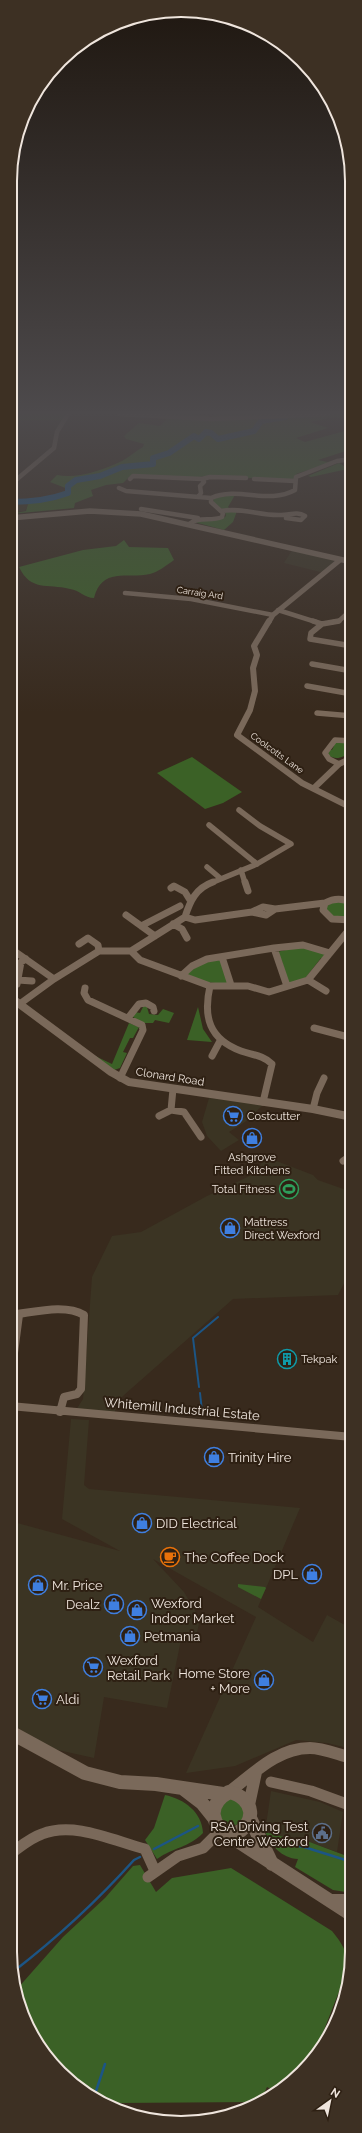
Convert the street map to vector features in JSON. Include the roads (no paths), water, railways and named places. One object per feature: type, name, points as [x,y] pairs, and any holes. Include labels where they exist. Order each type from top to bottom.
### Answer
[{"type":"main road","points":[[17,517],[53,514]]},
{"type":"main road","points":[[135,514],[189,524],[345,561]]},
{"type":"main road","points":[[17,1736],[51,1756],[85,1773],[120,1782],[241,1795],[250,1812],[272,1864]]},
{"type":"main road","points":[[182,1788],[202,1803],[224,1832],[345,1911]]},
{"type":"main road","points":[[214,1818],[215,1804],[226,1793]]},
{"type":"main road","points":[[224,1832],[239,1833],[244,1830],[250,1812]]},
{"type":"main road","points":[[330,1901],[345,1901]]},
{"type":"street","points":[[173,514],[198,518],[218,519],[223,516],[222,514]]},
{"type":"street","points":[[262,514],[281,516],[287,514]]},
{"type":"street","points":[[286,518],[292,517],[303,520],[305,516],[296,514]]},
{"type":"street","points":[[189,524],[198,518]]},
{"type":"street","name":"Coolcotts Lane","points":[[340,560],[328,572],[278,610],[273,615],[254,646],[257,655],[253,668],[255,691],[250,710],[237,735],[302,783],[345,804]]},
{"type":"street","name":"Carraig Ard","points":[[125,593],[191,599],[273,615]]},
{"type":"street","points":[[278,610],[322,624],[339,621],[345,615]]},
{"type":"street","points":[[322,624],[311,633],[310,639],[345,644]]},
{"type":"street","points":[[312,664],[345,670]]},
{"type":"street","points":[[307,686],[345,693]]},
{"type":"street","points":[[317,713],[345,715]]},
{"type":"street","points":[[339,764],[326,756],[325,753],[331,741],[335,739],[345,740]]},
{"type":"street","points":[[314,788],[339,764],[345,761]]},
{"type":"street","points":[[21,1003],[54,979],[99,951],[131,951],[185,917],[190,900],[207,884],[257,864],[291,844],[260,826],[239,810]]},
{"type":"street","points":[[209,825],[257,864]]},
{"type":"street","points":[[207,867],[220,878]]},
{"type":"street","points":[[241,870],[248,891]]},
{"type":"street","points":[[171,888],[174,886],[185,892],[190,900]]},
{"type":"street","points":[[185,917],[195,920],[252,912],[266,914],[275,909],[326,903],[339,898],[345,900]]},
{"type":"street","points":[[326,903],[323,910],[327,916],[337,920],[345,920]]},
{"type":"street","points":[[141,926],[180,906]]},
{"type":"street","points":[[126,915],[155,936]]},
{"type":"street","points":[[173,924],[182,929],[187,938]]},
{"type":"street","points":[[131,951],[140,960],[210,986],[248,986],[269,992],[308,980],[345,935]]},
{"type":"street","points":[[79,944],[88,938],[98,946],[99,951]]},
{"type":"street","points":[[181,976],[202,960],[274,948],[303,945],[330,953]]},
{"type":"street","points":[[274,948],[287,986]]},
{"type":"street","points":[[17,953],[54,979]]},
{"type":"street","points":[[222,957],[231,985]]},
{"type":"street","points":[[26,959],[21,962],[18,982],[32,981]]},
{"type":"street","points":[[308,980],[326,991]]},
{"type":"street","points":[[210,986],[206,999],[207,1013],[211,1026],[220,1041],[241,1051],[267,1058],[272,1064],[263,1102]]},
{"type":"street","points":[[85,988],[84,993],[88,1000],[142,1025],[143,1030],[120,1078]]},
{"type":"street","name":"Clonard Road","points":[[17,1001],[120,1078],[129,1082],[313,1109],[345,1116]]},
{"type":"street","points":[[128,1018],[139,1004],[146,1003],[153,1007],[154,1011]]},
{"type":"street","points":[[314,1028],[345,1036]]},
{"type":"street","points":[[212,1056],[220,1041]]},
{"type":"street","points":[[313,1109],[317,1093],[324,1078]]},
{"type":"street","points":[[171,1110],[173,1089]]},
{"type":"street","points":[[159,1116],[171,1110],[185,1111],[201,1137]]},
{"type":"street","points":[[17,1315],[34,1311],[76,1311],[84,1315],[81,1388],[77,1394],[64,1397],[60,1412]]},
{"type":"street","name":"Whitemill Industrial Estate","points":[[17,1407],[60,1412],[345,1436]]},
{"type":"street","points":[[226,1793],[272,1759],[287,1752],[310,1748],[345,1756]]},
{"type":"street","points":[[250,1812],[256,1772]]},
{"type":"street","points":[[271,1782],[311,1791],[345,1803]]},
{"type":"street","points":[[17,1849],[42,1833],[65,1830],[145,1849],[151,1874],[178,1856],[203,1848],[224,1832]]},
{"type":"waterway","points":[[199,1387],[193,1338],[218,1317]]},
{"type":"waterway","points":[[200,1393],[202,1411]]},
{"type":"waterway","points":[[154,1849],[198,1826]]},
{"type":"waterway","points":[[274,1841],[304,1847],[345,1860]]},
{"type":"waterway","points":[[18,1968],[77,1918],[134,1860],[140,1857]]},
{"type":"waterway","points":[[96,2092],[105,2064]]},
{"type":"place","name":"Costcutter","points":[[233,1116]]},
{"type":"place","name":"Ashgrove Fitted Kitchens","points":[[252,1138]]},
{"type":"place","name":"Total Fitness","points":[[289,1189]]},
{"type":"place","name":"Mattress Direct Wexford","points":[[230,1228]]},
{"type":"place","name":"Tekpak","points":[[287,1359]]},
{"type":"place","name":"Trinity Hire","points":[[214,1457]]},
{"type":"place","name":"DID Electrical","points":[[142,1523]]},
{"type":"place","name":"The Coffee Dock","points":[[170,1557]]},
{"type":"place","name":"DPL","points":[[312,1574]]},
{"type":"place","name":"Mr. Price","points":[[38,1585]]},
{"type":"place","name":"Dealz","points":[[114,1604]]},
{"type":"place","name":"Wexford Indoor Market","points":[[137,1610]]},
{"type":"place","name":"Petmania","points":[[130,1636]]},
{"type":"place","name":"Wexford Retail Park","points":[[93,1667]]},
{"type":"place","name":"Home Store + More","points":[[264,1680]]},
{"type":"place","name":"Aldi","points":[[42,1699]]},
{"type":"place","name":"RSA Driving Test Centre Wexford","points":[[322,1833]]}]
